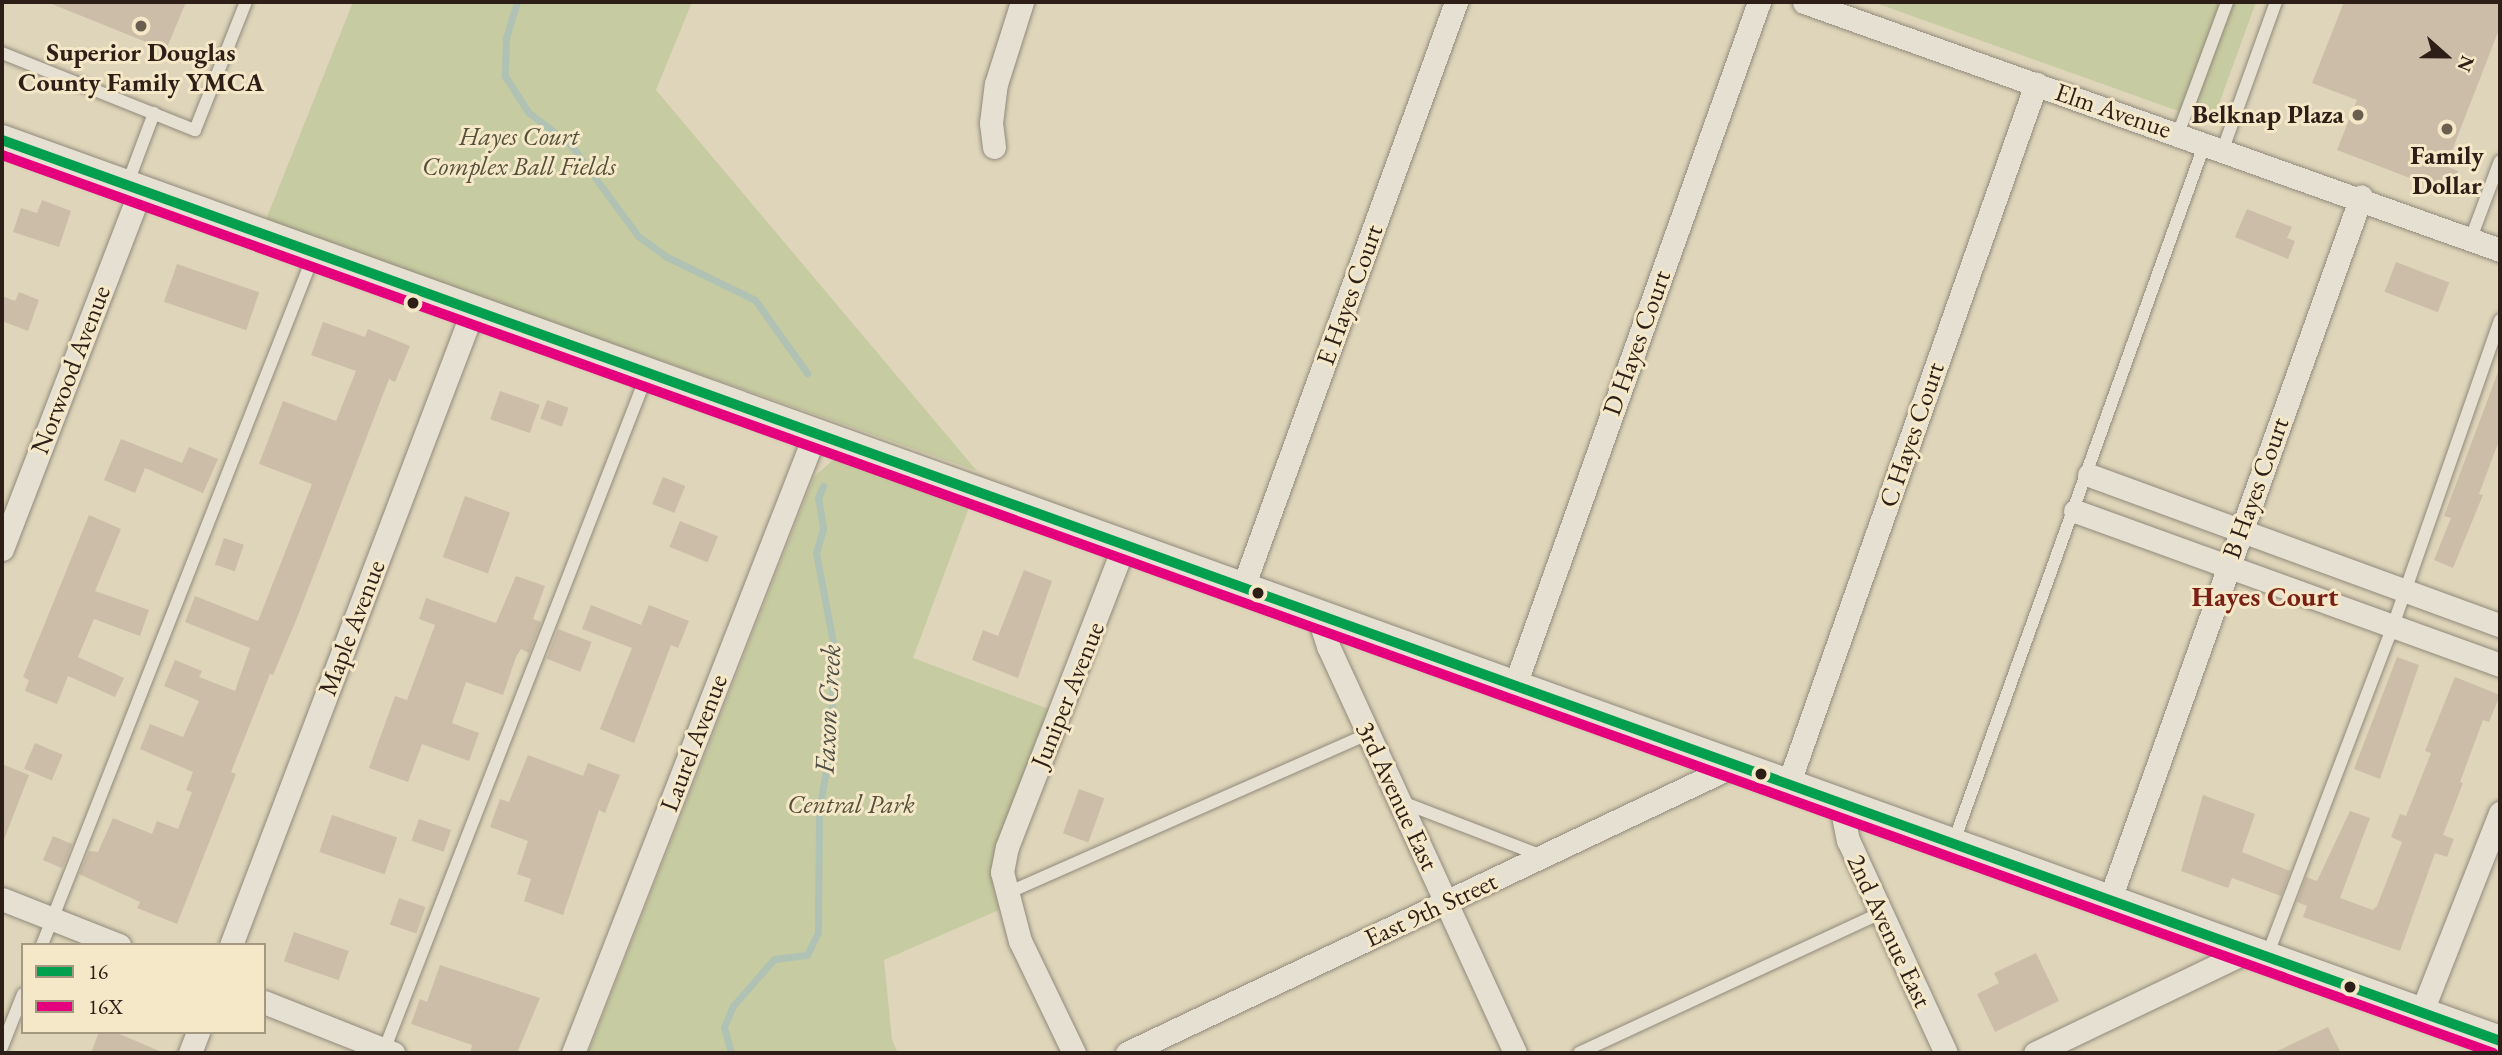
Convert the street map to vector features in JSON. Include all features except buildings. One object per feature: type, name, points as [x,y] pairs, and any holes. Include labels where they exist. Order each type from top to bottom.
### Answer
[{"type":"street","points":[[994,147],[991,123],[996,84],[1022,2]]},
{"type":"street","name":"E Hayes Court","points":[[1243,587],[1456,2]]},
{"type":"street","name":"D Hayes Court","points":[[1515,685],[1759,2]]},
{"type":"street","name":"Elm Avenue","points":[[1804,2],[2361,197],[2500,250]]},
{"type":"street","name":"C Hayes Court","points":[[1788,785],[2036,84]]},
{"type":"street","points":[[2,140],[314,254],[1125,542],[1841,805],[2110,898],[2500,1041]]},
{"type":"street","name":"Norwood Avenue","points":[[2,549],[133,188]]},
{"type":"street","name":"B Hayes Court","points":[[2110,898],[2361,197]]},
{"type":"street","name":"Maple Avenue","points":[[232,943],[473,310]]},
{"type":"street","name":"Laurel Avenue","points":[[573,1053],[815,433]]},
{"type":"street","points":[[2089,475],[2500,625]]},
{"type":"street","points":[[2075,511],[2500,665]]},
{"type":"street","name":"Juniper Avenue","points":[[1074,1053],[1020,941],[1005,894],[1002,872],[1007,847],[1125,542]]},
{"type":"street","name":"3rd Avenue East","points":[[1318,615],[1398,801],[1515,1053]]},
{"type":"street","name":"East 9th Street","points":[[1127,1053],[1735,765]]},
{"type":"street","name":"2nd Avenue East","points":[[1841,805],[1848,840],[1946,1053]]},
{"type":"street","points":[[2422,1011],[2500,813]]},
{"type":"street","points":[[2,899],[114,943]]},
{"type":"street","points":[[2035,1053],[2258,953]]},
{"type":"street","points":[[266,1003],[387,1052]]},
{"type":"street","points":[[190,1053],[197,1034]]},
{"type":"lane","points":[[2,53],[195,130],[246,2]]},
{"type":"lane","points":[[2178,134],[2227,2]]},
{"type":"lane","points":[[1953,844],[2075,511],[2214,146],[2276,2]]},
{"type":"lane","points":[[133,188],[154,113]]},
{"type":"lane","points":[[2470,238],[2500,161]]},
{"type":"lane","points":[[43,943],[314,254]]},
{"type":"lane","points":[[2258,953],[2393,625],[2500,320]]},
{"type":"lane","points":[[387,1052],[648,372]]},
{"type":"lane","points":[[1005,894],[1368,734]]},
{"type":"lane","points":[[1398,801],[1545,857]]},
{"type":"lane","points":[[1579,1053],[1881,913]]},
{"type":"lane","points":[[2,1047],[21,999]]},
{"type":"green space","name":"Hayes Court Complex Ball Fields","points":[[353,2],[692,2],[656,90],[977,471],[265,222]]},
{"type":"green space","points":[[1873,2],[2256,2],[2212,123]]},
{"type":"green space","name":"Central Park","points":[[834,459],[971,502],[913,658],[1054,711],[991,874],[999,910],[884,960],[892,1040],[898,1053],[588,1053],[814,477]]},
{"type":"waterway","name":"Faxon Creek","points":[[517,2],[506,39],[505,76],[528,112],[571,145],[638,236],[667,257],[755,300],[807,373]]},
{"type":"waterway","name":"Faxon Creek","points":[[731,1053],[724,1027],[733,1006],[774,959],[807,955],[818,932],[819,809],[830,749],[834,648],[816,553],[823,528],[818,498],[823,486]]},
{"type":"transit line","name":"16","points":[[2,140],[2500,1041]]},
{"type":"transit line","name":"16X","points":[[2,155],[2493,1053]]},
{"type":"place","name":"Superior Douglas County Family YMCA","points":[[141,26]]},
{"type":"place","name":"Belknap Plaza","points":[[2358,115]]},
{"type":"place","name":"Family Dollar","points":[[2447,129]]},
{"type":"district","name":"Hayes Court","points":[[2265,596]]}]
